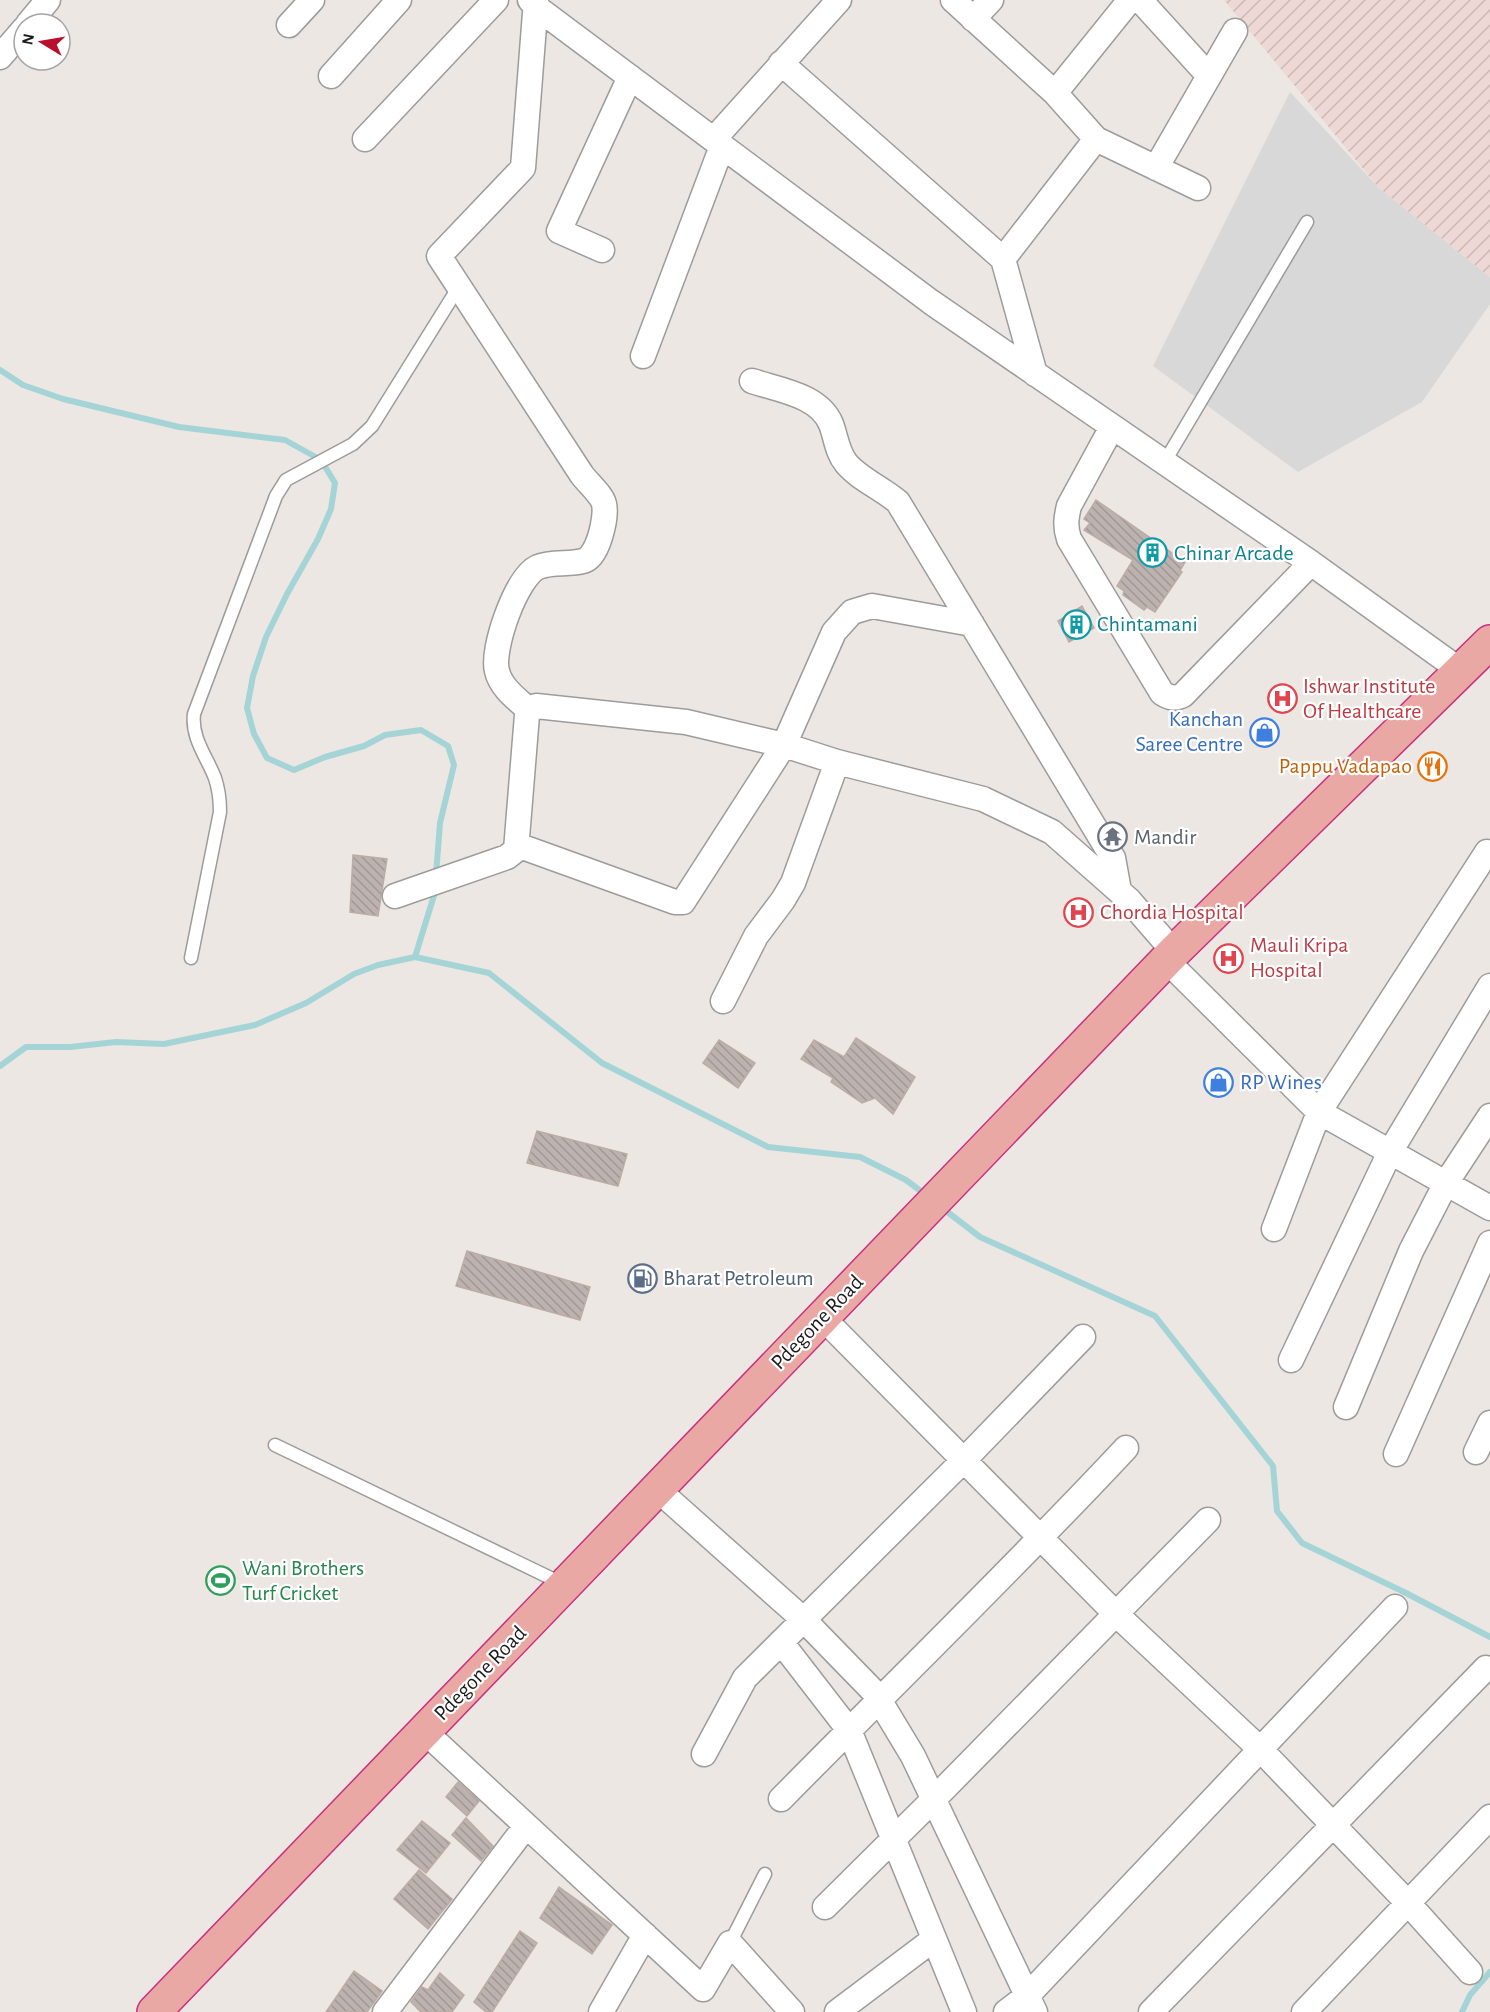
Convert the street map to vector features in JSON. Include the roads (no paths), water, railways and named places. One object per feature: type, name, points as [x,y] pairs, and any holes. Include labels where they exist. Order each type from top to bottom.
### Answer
[{"type":"highway","name":"Pdegone Road","points":[[154,2012],[1170,956],[1490,642]]},
{"type":"street","points":[[38,12],[48,0]]},
{"type":"street","points":[[289,25],[312,0]]},
{"type":"street","points":[[331,76],[399,0]]},
{"type":"street","points":[[364,139],[496,0]]},
{"type":"street","points":[[953,0],[1055,93],[1096,139],[1198,188]]},
{"type":"street","points":[[974,19],[991,0]]},
{"type":"street","points":[[1055,93],[1130,0]]},
{"type":"street","points":[[1140,0],[1209,76]]},
{"type":"street","points":[[534,2],[630,77],[931,302],[1311,563],[1461,671]]},
{"type":"street","points":[[529,710],[505,688],[497,671],[497,650],[512,603],[524,581],[536,568],[585,561],[595,552],[605,519],[604,502],[582,475],[439,256],[523,168],[534,2]]},
{"type":"street","points":[[643,356],[718,143],[833,2]]},
{"type":"street","points":[[1156,168],[1235,31]]},
{"type":"street","points":[[0,57],[12,43]]},
{"type":"street","points":[[782,63],[1003,260],[1035,374]]},
{"type":"street","points":[[602,250],[559,231],[630,77]]},
{"type":"street","points":[[1003,260],[1096,139]]},
{"type":"street","points":[[752,381],[807,399],[821,409],[830,422],[846,463],[898,502],[1113,858],[1119,891]]},
{"type":"street","points":[[1112,427],[1069,506],[1066,530],[1075,549],[1162,693],[1168,697],[1177,698],[1183,695],[1311,563]]},
{"type":"street","points":[[517,845],[675,902],[683,902],[784,745],[834,632],[852,612],[872,606],[972,624]]},
{"type":"street","points":[[529,710],[536,706],[686,722],[784,745],[837,762],[983,799],[1052,832],[1129,900],[1170,956],[1318,1112],[1490,1208]]},
{"type":"street","points":[[405,892],[507,857],[516,850],[529,710]]},
{"type":"street","points":[[723,1001],[756,936],[783,900],[792,883],[837,762]]},
{"type":"street","points":[[1274,1228],[1318,1112],[1487,852],[1490,854]]},
{"type":"street","points":[[1290,1360],[1390,1152],[1490,986]]},
{"type":"street","points":[[1346,1407],[1412,1251],[1446,1183],[1490,1116]]},
{"type":"street","points":[[1396,1454],[1490,1243]]},
{"type":"street","points":[[822,1317],[1116,1614],[1260,1749],[1408,1903],[1470,1972]]},
{"type":"street","points":[[704,1754],[745,1678],[964,1460],[1083,1336]]},
{"type":"street","points":[[1476,1452],[1490,1423]]},
{"type":"street","points":[[781,1799],[1042,1538],[1126,1448]]},
{"type":"street","points":[[657,1489],[804,1620],[875,1693],[913,1756],[1031,2004]]},
{"type":"street","points":[[825,1906],[934,1800],[1208,1520]]},
{"type":"street","points":[[1006,2012],[1031,2004],[1260,1749],[1395,1607]]},
{"type":"street","points":[[781,1642],[849,1730],[963,2012]]},
{"type":"street","points":[[1151,2012],[1486,1668]]},
{"type":"street","points":[[424,1731],[703,1989],[730,1943],[792,2012]]},
{"type":"street","points":[[1304,2012],[1490,1817]]},
{"type":"street","points":[[385,2012],[526,1826]]},
{"type":"street","points":[[601,2012],[645,1935]]},
{"type":"street","points":[[837,2012],[934,1939]]},
{"type":"lane","points":[[1164,463],[1307,222]]},
{"type":"lane","points":[[191,958],[220,812],[220,796],[215,778],[196,736],[194,714],[276,496],[286,480],[353,444],[372,426],[458,288]]},
{"type":"lane","points":[[275,1445],[564,1585]]},
{"type":"lane","points":[[730,1943],[765,1874]]},
{"type":"waterway","points":[[0,370],[23,385],[63,399],[179,427],[285,440],[321,460],[335,483],[331,509],[318,539],[266,637],[253,676],[247,708],[254,734],[267,758],[294,770],[325,757],[364,746],[385,735],[421,730],[448,746],[454,765],[440,823],[436,875]]},
{"type":"waterway","points":[[415,957],[436,889]]},
{"type":"waterway","points":[[0,1066],[26,1047],[70,1047],[116,1042],[164,1044],[255,1025],[306,1003],[354,974],[378,965],[415,957],[489,973],[602,1063],[768,1147],[860,1157],[906,1180],[926,1195]]},
{"type":"waterway","points":[[941,1207],[980,1237],[1155,1316],[1273,1466],[1277,1511],[1302,1543],[1490,1637]]},
{"type":"waterway","points":[[1462,2012],[1470,1995],[1490,1972]]},
{"type":"place","name":"Chinar Arcade","points":[[1153,553]]},
{"type":"place","name":"Chintamani","points":[[1076,624]]},
{"type":"place","name":"Ishwar Institute Of Healthcare","points":[[1282,699]]},
{"type":"place","name":"Kanchan Saree Centre","points":[[1264,732]]},
{"type":"place","name":"Pappu Vadapao","points":[[1433,766]]},
{"type":"place","name":"Mandir","points":[[1113,837]]},
{"type":"place","name":"Chordia Hospital","points":[[1079,912]]},
{"type":"place","name":"Mauli Kripa Hospital","points":[[1229,958]]},
{"type":"place","name":"RP Wines","points":[[1219,1082]]},
{"type":"place","name":"Bharat Petroleum","points":[[642,1278]]},
{"type":"place","name":"Wani Brothers Turf Cricket","points":[[221,1581]]}]
